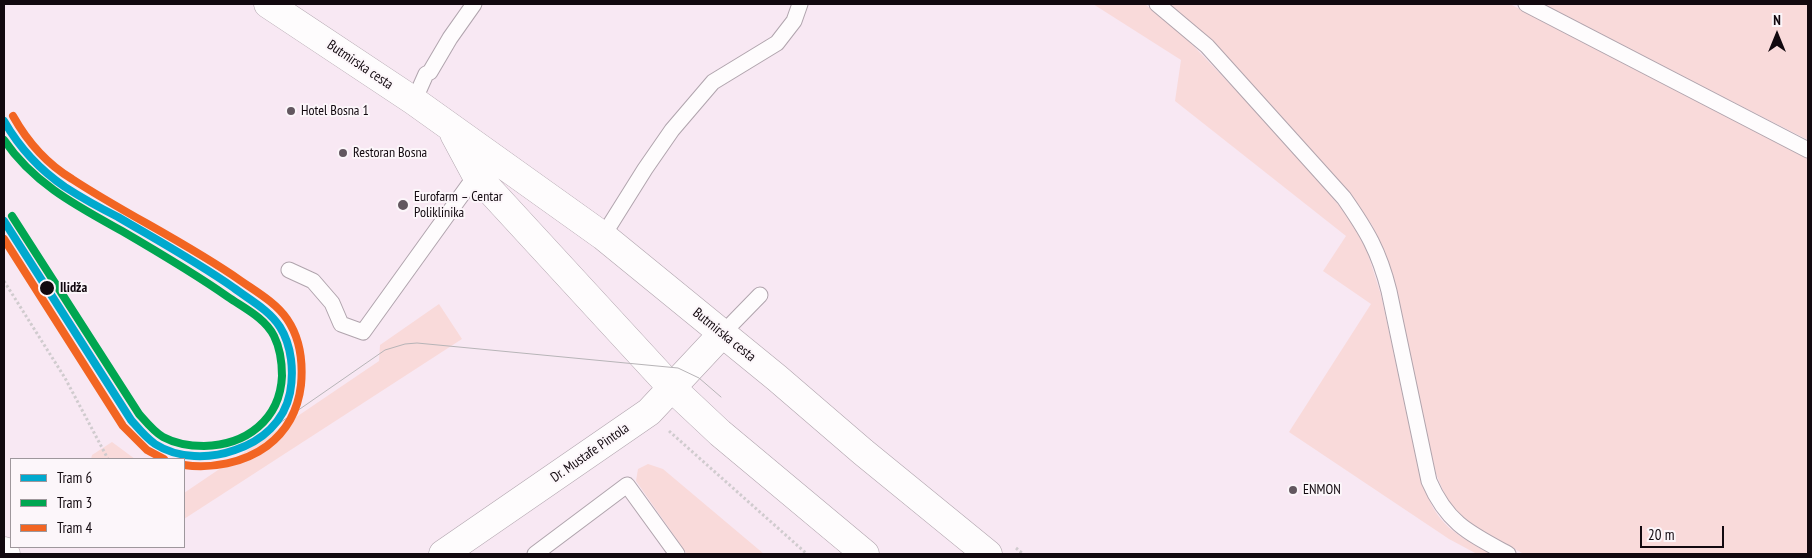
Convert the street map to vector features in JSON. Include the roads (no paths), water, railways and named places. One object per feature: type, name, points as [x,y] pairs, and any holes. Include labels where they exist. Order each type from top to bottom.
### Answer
[{"type":"main road","name":"Butmirska cesta","points":[[268,4],[414,101],[603,236],[988,554]]},
{"type":"main road","name":"Butmirska cesta","points":[[451,128],[476,176],[672,388],[720,432],[865,554]]},
{"type":"main road","name":"Dr. Mustafe Pintola","points":[[443,554],[648,412],[722,334]]},
{"type":"lane","points":[[414,101],[426,74],[430,72],[450,38],[474,4]]},
{"type":"lane","points":[[603,236],[667,138],[707,89],[713,82],[777,43],[794,20],[800,4]]},
{"type":"lane","points":[[1157,4],[1208,46],[1344,198],[1360,221],[1373,243],[1382,264],[1429,481],[1438,500],[1450,517],[1474,536],[1508,554]]},
{"type":"lane","points":[[1526,4],[1808,150]]},
{"type":"lane","points":[[289,270],[313,281],[332,303],[341,324],[363,332],[476,176]]},
{"type":"lane","points":[[722,334],[760,295]]},
{"type":"lane","points":[[534,554],[627,486],[677,554]]},
{"type":"tram line","name":"4","points":[[13,116],[38,151],[63,173],[220,267],[260,294],[283,313],[295,334],[300,351],[302,377],[297,403],[286,427],[267,446],[238,461],[205,466],[185,465]]},
{"type":"tram line","name":"6","points":[[4,121],[16,140],[31,157],[65,187],[206,269],[259,306],[276,321],[287,342],[292,368],[290,393],[283,413],[263,436],[245,446],[225,453],[205,456],[184,455],[164,449],[152,442],[131,420],[4,221]]},
{"type":"tram line","name":"3","points":[[4,140],[16,156],[57,193],[189,271],[247,309],[265,324],[278,345],[282,371],[280,392],[268,417],[247,435],[219,445],[194,446],[183,444],[163,437],[156,432],[139,414],[12,216]]},
{"type":"tram line","name":"4","points":[[4,239],[123,426],[147,450],[162,458]]},
{"type":"tram line","points":[[271,429],[385,350],[405,344],[417,343],[678,368],[699,378],[721,397]]},
{"type":"place","name":"Hotel Bosna 1","points":[[291,111]]},
{"type":"place","name":"Restoran Bosna","points":[[343,153]]},
{"type":"place","name":"Eurofarm – Centar Poliklinika","points":[[403,205]]},
{"type":"place","name":"Ilidža","points":[[47,288]]},
{"type":"place","name":"ENMON","points":[[1293,490]]}]
